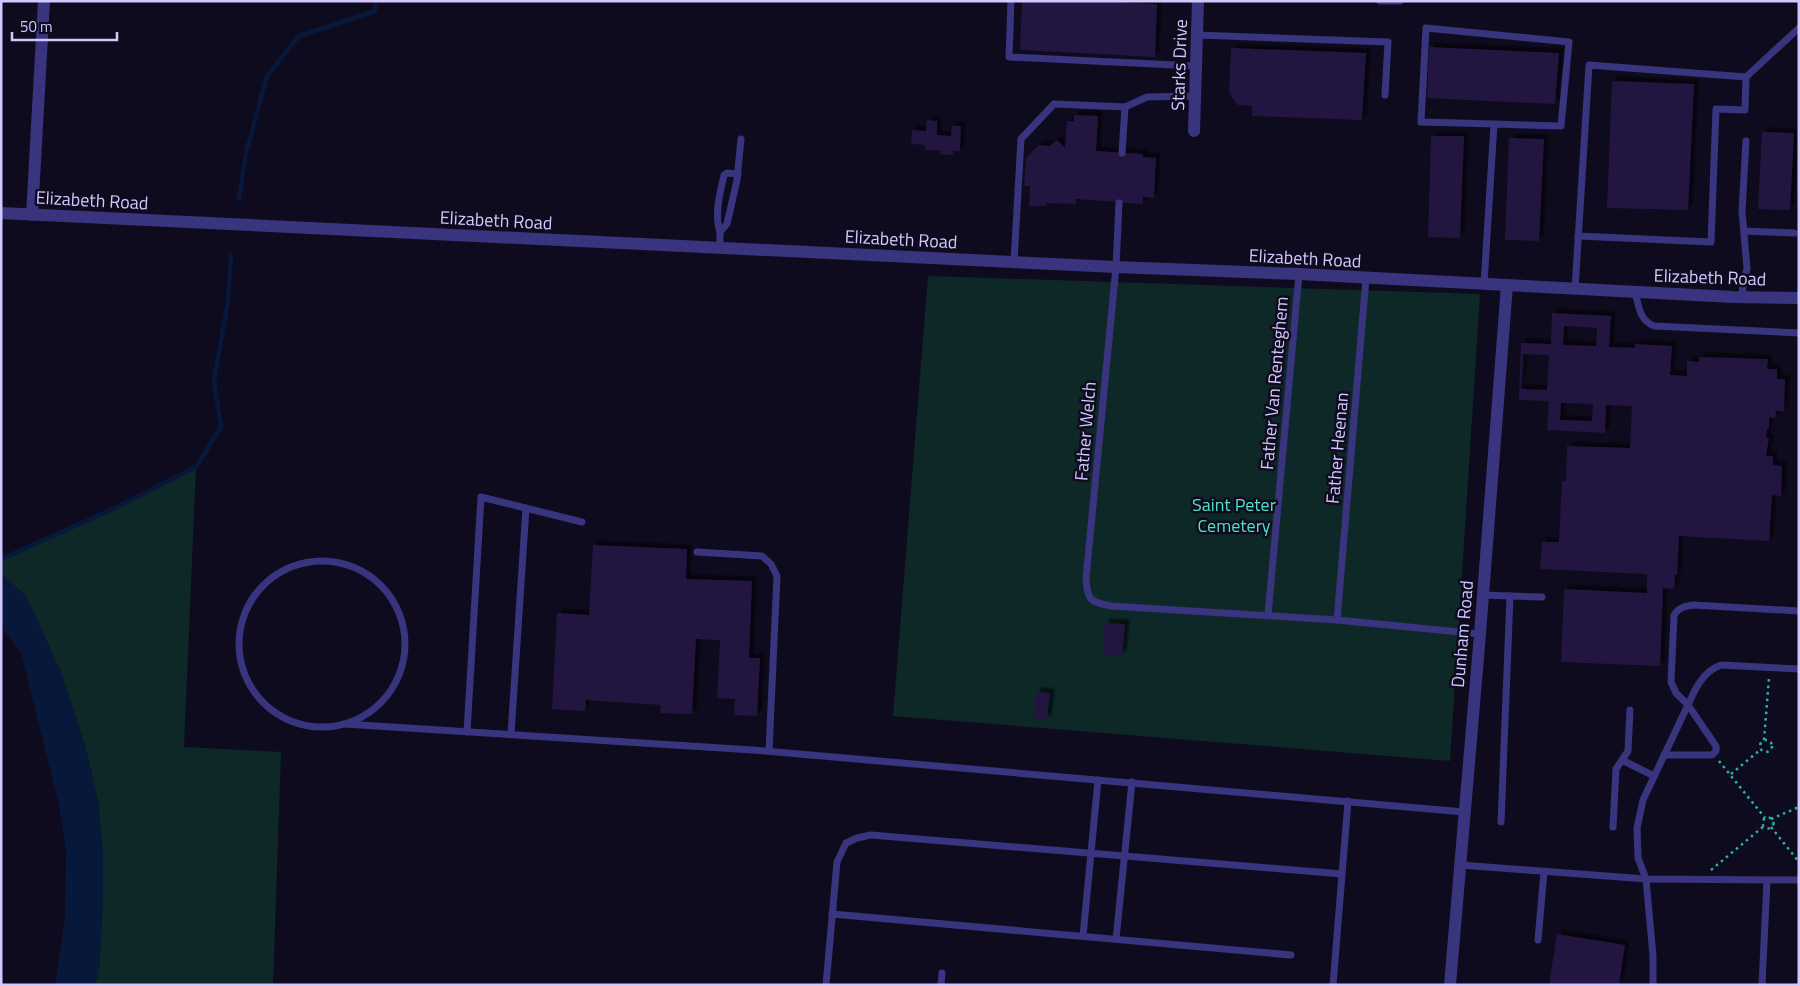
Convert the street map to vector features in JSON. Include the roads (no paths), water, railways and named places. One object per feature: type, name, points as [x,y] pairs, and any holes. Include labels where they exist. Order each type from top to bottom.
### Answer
[{"type":"street","points":[[32,215],[44,1]]},
{"type":"street","name":"Starks Drive","points":[[1194,131],[1198,1]]},
{"type":"street","name":"Elizabeth Road","points":[[1,213],[1116,267],[1299,274],[1635,292],[1799,298]]},
{"type":"street","name":"Dunham Road","points":[[1450,985],[1507,285]]},
{"type":"lane","points":[[1010,1],[1009,57],[1195,66]]},
{"type":"lane","points":[[1380,1],[1400,1]]},
{"type":"lane","points":[[1426,28],[1569,42],[1561,126],[1494,124],[1421,122],[1426,28]]},
{"type":"lane","points":[[1578,236],[1711,242],[1716,109],[1745,110],[1746,77],[1799,28]]},
{"type":"lane","points":[[1197,35],[1388,42],[1385,95]]},
{"type":"lane","points":[[1576,289],[1589,65],[1746,77]]},
{"type":"lane","points":[[1014,262],[1021,139],[1054,104],[1125,107],[1147,97],[1195,96]]},
{"type":"lane","points":[[1122,153],[1125,107]]},
{"type":"lane","points":[[1484,284],[1494,124]]},
{"type":"lane","points":[[720,232],[727,224],[738,174],[741,139]]},
{"type":"lane","points":[[1741,297],[1747,268],[1742,211],[1746,141]]},
{"type":"lane","points":[[720,248],[719,201],[724,175],[727,173],[738,174]]},
{"type":"lane","name":"Father Welch","points":[[1119,202],[1116,267],[1086,592],[1089,598],[1096,602],[1111,606],[1268,615]]},
{"type":"lane","points":[[1744,231],[1794,233]]},
{"type":"lane","name":"Father Van Renteghem","points":[[1268,615],[1299,274]]},
{"type":"lane","name":"Father Heenan","points":[[1337,620],[1366,278]]},
{"type":"lane","points":[[1635,292],[1642,316],[1647,323],[1654,326],[1799,333]]},
{"type":"lane","points":[[467,732],[481,497],[582,522]]},
{"type":"lane","points":[[511,734],[526,508]]},
{"type":"lane","points":[[697,552],[762,556],[772,564],[778,576],[769,751]]},
{"type":"lane","points":[[344,724],[354,722],[378,707],[395,684],[404,657],[404,629],[395,604],[378,583],[356,568],[331,561],[304,563],[279,572],[259,590],[245,612],[238,638],[241,666],[253,692],[273,712],[298,725],[326,728],[344,724],[769,751],[1464,812]]},
{"type":"lane","points":[[1483,595],[1542,598]]},
{"type":"lane","points":[[1501,822],[1510,596]]},
{"type":"lane","points":[[1664,755],[1714,754],[1716,751],[1716,746],[1688,705],[1676,693],[1671,682],[1674,615],[1677,610],[1694,605],[1799,610]]},
{"type":"lane","points":[[1268,615],[1480,634]]},
{"type":"lane","points":[[1653,985],[1653,956],[1646,879],[1638,858],[1637,828],[1643,800],[1654,776],[1688,705],[1703,677],[1711,668],[1721,665],[1799,669]]},
{"type":"lane","points":[[1613,828],[1616,769],[1628,751],[1630,710]]},
{"type":"lane","points":[[1622,760],[1654,776]]},
{"type":"lane","points":[[1083,936],[1098,780]]},
{"type":"lane","points":[[1116,939],[1132,782]]},
{"type":"lane","points":[[1333,985],[1348,801]]},
{"type":"lane","points":[[826,985],[837,862],[846,843],[857,838],[871,835],[1342,874]]},
{"type":"lane","points":[[1460,865],[1646,879],[1799,880]]},
{"type":"lane","points":[[1538,940],[1544,872]]},
{"type":"lane","points":[[1762,985],[1766,880]]},
{"type":"lane","points":[[832,914],[1291,955]]},
{"type":"lane","points":[[941,985],[942,973]]},
{"type":"water","points":[[1,574],[26,596],[60,670],[85,746],[98,801],[103,854],[103,899],[99,968],[95,985],[55,985],[65,918],[66,849],[59,804],[21,653],[1,627]]},
{"type":"waterway","points":[[239,199],[246,153],[267,76],[299,36],[375,11],[376,1]]},
{"type":"waterway","points":[[1,559],[115,508],[196,467],[221,427],[214,380],[228,302],[231,255]]},
{"type":"park label","name":"Saint Peter Cemetery","points":[[1234,514]]}]
